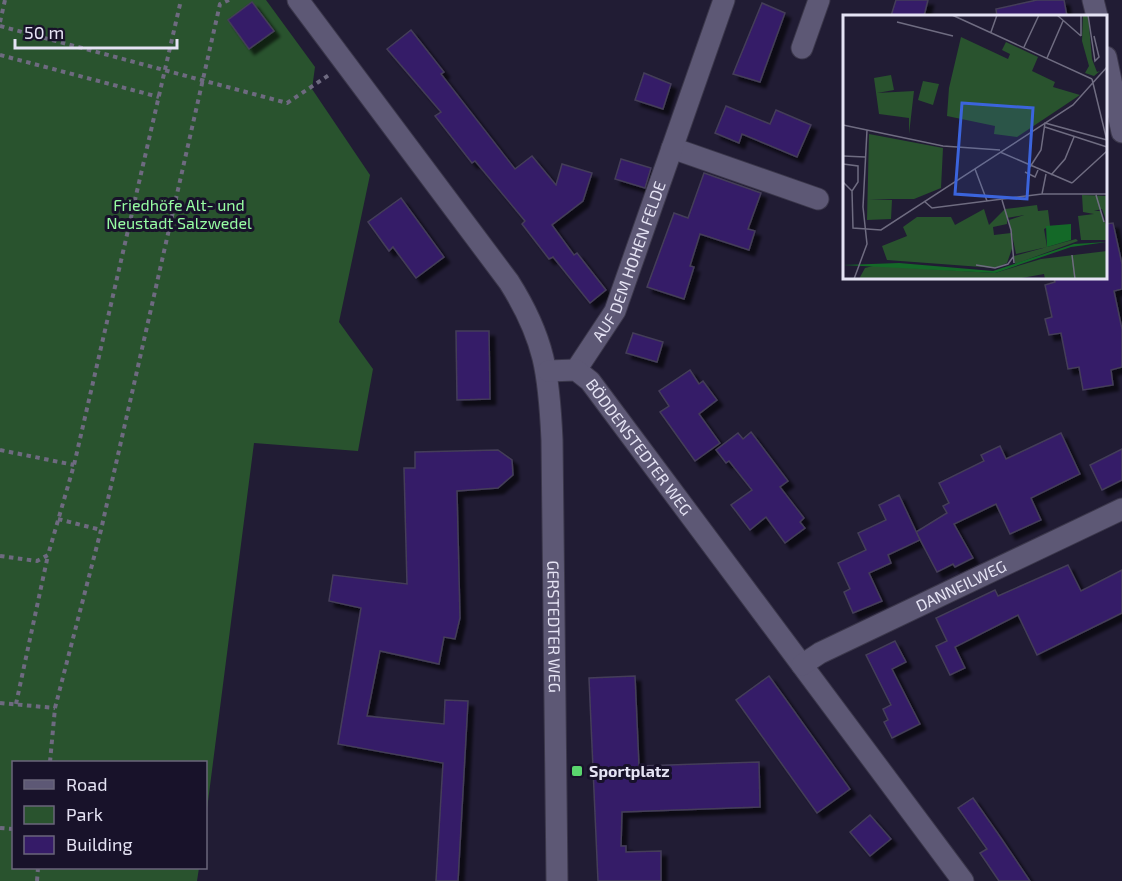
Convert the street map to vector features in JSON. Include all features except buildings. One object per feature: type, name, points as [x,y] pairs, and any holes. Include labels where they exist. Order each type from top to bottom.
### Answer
[{"type":"street","points":[[297,0],[509,282],[533,325],[548,371]]},
{"type":"street","name":"AUF DEM HOHEN FELDE","points":[[576,370],[615,311],[724,0]]},
{"type":"street","points":[[802,48],[819,0]]},
{"type":"street","points":[[1093,0],[1096,15]]},
{"type":"street","points":[[1107,62],[1122,132]]},
{"type":"street","points":[[672,148],[818,199]]},
{"type":"street","name":"BÖDDENSTEDTER WEG","points":[[548,371],[576,370],[590,381],[963,881]]},
{"type":"street","name":"GERSTEDTER WEG","points":[[548,371],[552,440],[557,881]]},
{"type":"street","name":"DANNEILWEG","points":[[802,665],[820,653],[1122,509]]},
{"type":"path","points":[[5,0],[0,24],[287,103],[330,75]]},
{"type":"path","points":[[16,704],[48,555],[74,465],[181,0]]},
{"type":"path","points":[[50,761],[56,708],[101,530],[202,80],[220,4],[229,0]]},
{"type":"path","points":[[0,55],[159,97]]},
{"type":"path","points":[[0,450],[74,465]]},
{"type":"path","points":[[58,519],[101,530]]},
{"type":"path","points":[[0,556],[37,561],[48,555]]},
{"type":"path","points":[[0,703],[56,708]]},
{"type":"green space","name":"Friedhöfe Alt- und Neustadt Salzwedel","points":[[0,0],[266,0],[315,67],[312,89],[370,175],[339,322],[373,369],[358,451],[254,443],[207,809],[207,761],[12,761],[12,869],[199,869],[197,881],[0,881]]},
{"type":"place","name":"Sportplatz","points":[[577,771]]}]
